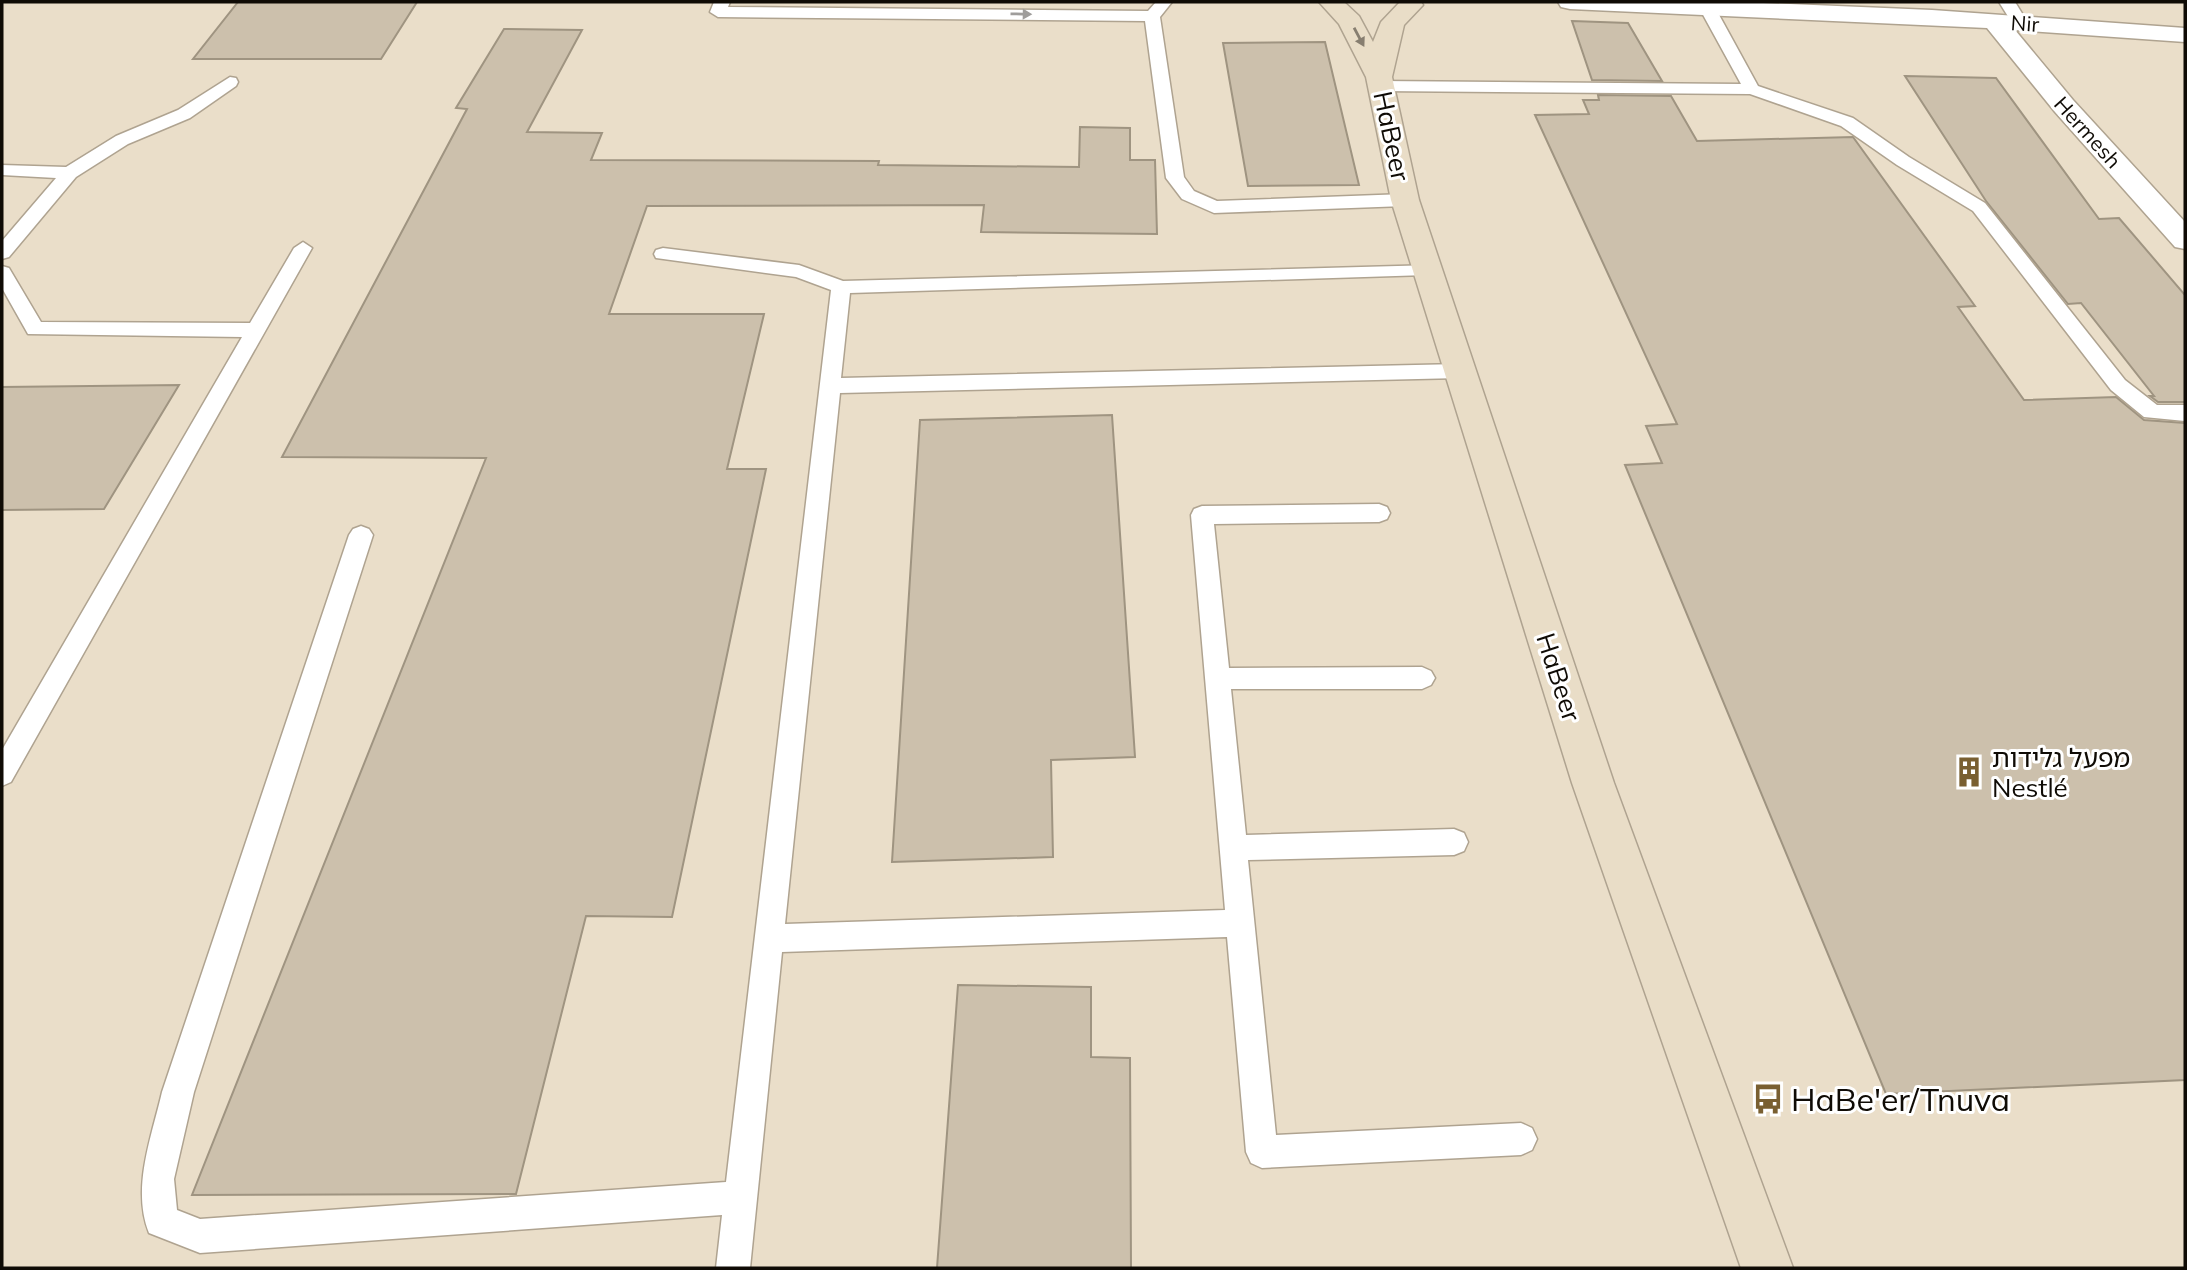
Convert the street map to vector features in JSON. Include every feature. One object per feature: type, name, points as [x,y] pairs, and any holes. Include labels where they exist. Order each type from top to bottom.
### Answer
[{"type":"street","name":"HaBeer","points":[[1331,2],[1350,21],[1380,82],[1405,200],[1594,783],[1767,1268]]},
{"type":"street","name":"Nir","points":[[1570,2],[1840,7],[2007,15],[2185,35]]},
{"type":"street","name":"HaBeer","points":[[1380,82],[1387,36],[1393,22],[1417,4]]},
{"type":"street","points":[[1362,5],[1417,4]]},
{"type":"street","name":"Hermesh","points":[[2007,15],[2064,106],[2185,240]]},
{"type":"lane","points":[[722,2],[718,12],[918,7],[1158,9],[1175,178],[1188,195],[1214,207],[1405,200]]},
{"type":"lane","points":[[1706,5],[1752,89]]},
{"type":"lane","points":[[3,250],[70,173],[122,140],[184,114],[230,82]]},
{"type":"lane","points":[[1380,82],[1752,89],[1847,122],[1903,161],[1979,207],[2118,385],[2152,412],[2185,412]]},
{"type":"lane","points":[[2,170],[70,173]]},
{"type":"lane","points":[[2,774],[303,248]]},
{"type":"lane","points":[[663,254],[799,271],[841,287],[1427,269]]},
{"type":"lane","points":[[2,272],[34,329],[256,330]]},
{"type":"lane","points":[[733,1268],[841,287]]},
{"type":"lane","points":[[830,386],[1460,371]]},
{"type":"lane","points":[[1379,513],[1202,515],[1262,1152],[1521,1139]]},
{"type":"lane","points":[[361,535],[178,1092],[158,1179],[161,1222],[200,1236],[741,1197]]},
{"type":"lane","points":[[1217,679],[1422,678]]},
{"type":"lane","points":[[1233,848],[1454,842]]},
{"type":"lane","points":[[769,938],[1240,923]]},
{"type":"building","points":[[238,2],[417,2],[381,59],[193,59]]},
{"type":"building","points":[[1572,21],[1628,23],[1662,81],[1592,80]]},
{"type":"building","points":[[504,29],[582,30],[527,132],[602,133],[591,160],[879,161],[878,165],[1079,167],[1080,127],[1130,128],[1130,160],[1155,160],[1157,234],[981,232],[984,205],[647,206],[609,314],[764,314],[727,469],[766,469],[672,917],[586,916],[516,1194],[192,1195],[486,458],[282,457],[467,109],[456,108]]},
{"type":"building","points":[[1325,42],[1359,185],[1248,186],[1223,43]]},
{"type":"building","points":[[1905,76],[1996,78],[2099,219],[2119,218],[2185,295],[2185,402],[2158,402],[2150,396],[2154,396],[2081,303],[2068,304],[1986,201]]},
{"type":"building","name":"מפעל גלידות Nestlé","points":[[1598,95],[1671,96],[1697,141],[1853,137],[1975,306],[1958,307],[2024,400],[2116,397],[2144,420],[2185,423],[2185,1080],[1886,1094],[1625,465],[1662,463],[1646,426],[1677,424],[1535,115],[1589,114],[1583,100],[1599,100]]},
{"type":"building","points":[[179,385],[104,509],[2,510],[2,387]]},
{"type":"building","points":[[1112,415],[1135,757],[1051,760],[1053,857],[892,862],[920,420]]},
{"type":"building","points":[[958,985],[1091,987],[1091,1057],[1130,1058],[1131,1268],[937,1268]]},
{"type":"place","name":"מפעל גלידות Nestlé","points":[[1969,772]]},
{"type":"place","name":"HaBe'er/Tnuva","points":[[1768,1099]]}]
